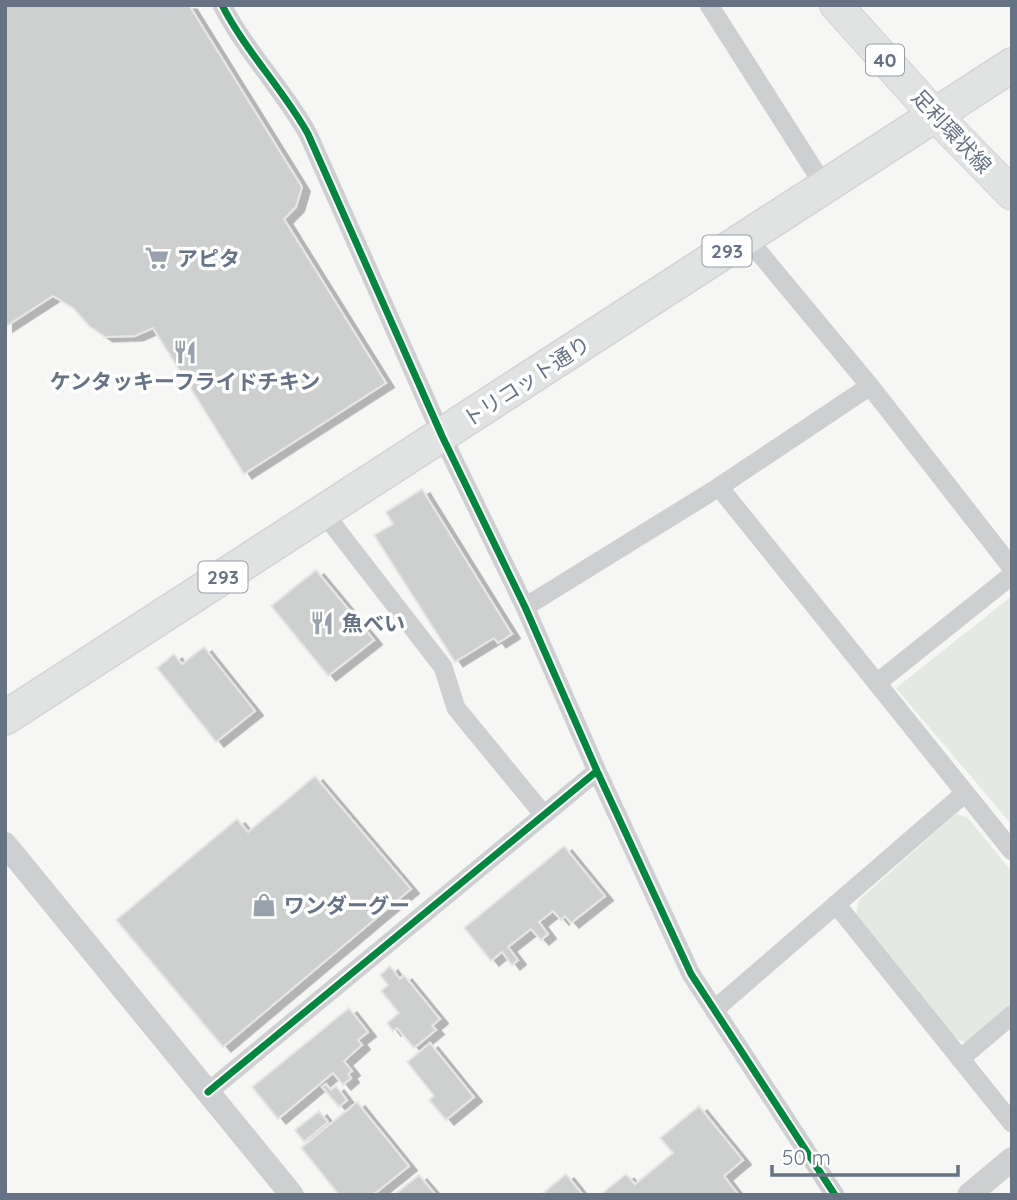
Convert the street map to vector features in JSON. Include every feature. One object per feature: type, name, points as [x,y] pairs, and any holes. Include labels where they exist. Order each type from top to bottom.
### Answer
[{"type":"highway","name":"トリコット通り","points":[[5,718],[1012,65]]},
{"type":"main road","name":"足利環状線","points":[[836,5],[934,114],[1012,194]]},
{"type":"street","points":[[222,5],[248,49],[296,112],[308,134],[442,436],[525,607],[691,974],[835,1195]]},
{"type":"street","points":[[709,5],[825,187]]},
{"type":"street","points":[[747,238],[870,386],[1012,568]]},
{"type":"street","points":[[525,607],[719,487],[870,386]]},
{"type":"street","points":[[719,487],[1012,851]]},
{"type":"street","points":[[323,512],[443,667],[456,708],[544,814]]},
{"type":"street","points":[[877,683],[1012,575]]},
{"type":"street","points":[[208,1092],[597,771]]},
{"type":"street","points":[[714,1010],[965,793]]},
{"type":"street","points":[[5,844],[292,1195]]},
{"type":"street","points":[[836,904],[1012,1123]]},
{"type":"street","points":[[960,1059],[1012,1015]]},
{"type":"street","points":[[969,1195],[1012,1159]]},
{"type":"lane","points":[[167,5],[286,191],[282,212],[243,236]]},
{"type":"shaded area","points":[[1012,596],[1012,825],[896,688]]},
{"type":"shaded area","points":[[956,814],[967,817],[1012,872],[1012,1004],[965,1042],[954,1038],[856,916],[859,900]]},
{"type":"building","name":"アピタ","points":[[5,5],[189,5],[302,187],[296,207],[284,219],[386,383],[244,474],[153,328],[135,336],[105,337],[89,326],[73,308],[53,296],[5,327]]},
{"type":"building","points":[[422,489],[512,634],[498,643],[494,638],[455,662],[374,535],[393,524],[386,512]]},
{"type":"building","name":"魚べい","points":[[316,570],[374,640],[328,676],[271,606]]},
{"type":"building","points":[[204,647],[255,711],[216,742],[157,668],[174,654],[182,664]]},
{"type":"building","name":"ワンダーグー","points":[[315,776],[411,889],[223,1047],[116,920],[237,819],[248,832]]},
{"type":"building","points":[[564,846],[605,896],[571,923],[565,916],[561,920],[553,911],[539,922],[548,934],[541,940],[531,929],[508,947],[518,960],[512,965],[502,952],[491,961],[464,928]]},
{"type":"building","points":[[390,966],[400,979],[404,975],[440,1019],[432,1026],[436,1030],[414,1048],[397,1028],[393,1031],[387,1023],[399,1013],[381,991],[388,985],[380,975]]},
{"type":"building","points":[[349,1008],[368,1032],[358,1040],[362,1045],[344,1061],[352,1071],[348,1074],[351,1078],[343,1085],[333,1073],[278,1119],[252,1087]]},
{"type":"building","points":[[430,1043],[474,1097],[446,1120],[429,1100],[434,1096],[407,1062]]},
{"type":"building","points":[[326,1084],[331,1090],[336,1086],[347,1100],[339,1107],[322,1087]]},
{"type":"building","points":[[357,1102],[409,1166],[373,1195],[339,1195],[301,1148]]},
{"type":"building","points":[[699,1106],[743,1160],[724,1176],[737,1193],[735,1195],[600,1195],[626,1174],[635,1184],[673,1153],[660,1138]]},
{"type":"building","points":[[319,1111],[328,1122],[304,1142],[295,1130]]},
{"type":"building","points":[[566,1174],[583,1195],[541,1195]]},
{"type":"building","points":[[419,1175],[436,1195],[394,1195]]},
{"type":"cycle path","points":[[222,5],[242,39],[308,134],[442,436],[525,607],[691,974],[835,1195]]},
{"type":"cycle path","points":[[208,1092],[597,771]]},
{"type":"place","name":"アピタ","points":[[157,258]]},
{"type":"place","name":"ケンタッキーフライドチキン","points":[[185,352]]},
{"type":"place","name":"魚べい","points":[[322,623]]},
{"type":"place","name":"ワンダーグー","points":[[264,905]]}]
